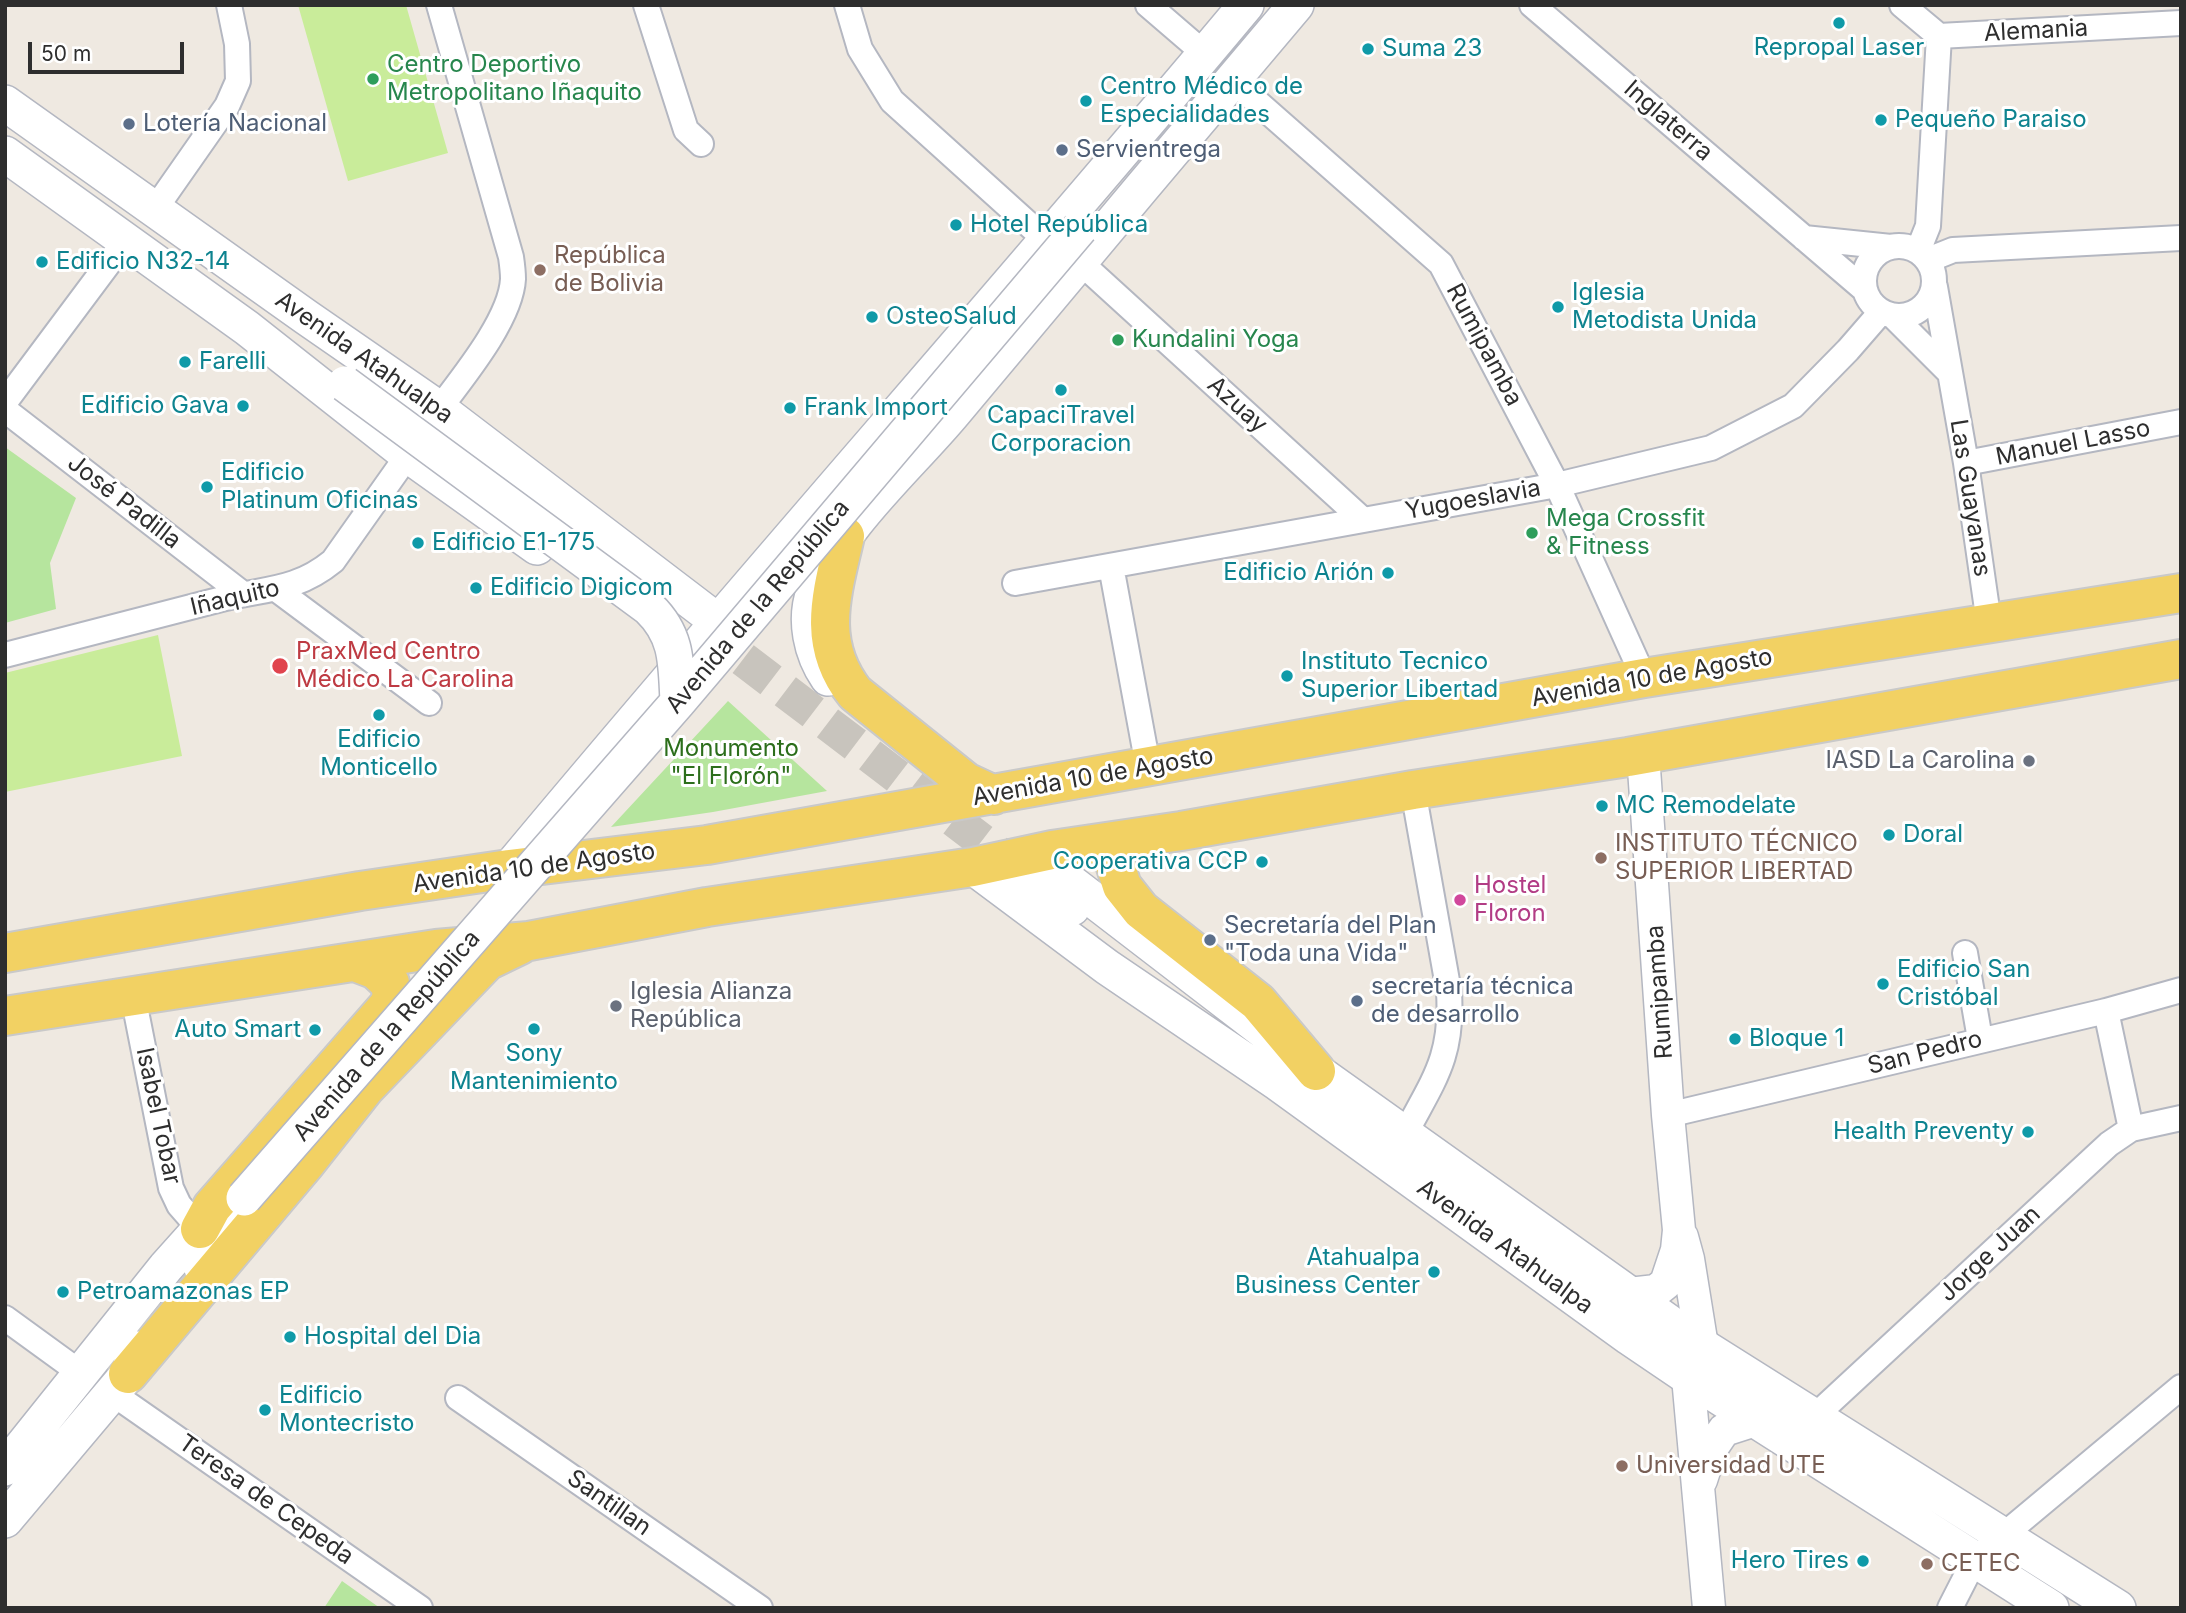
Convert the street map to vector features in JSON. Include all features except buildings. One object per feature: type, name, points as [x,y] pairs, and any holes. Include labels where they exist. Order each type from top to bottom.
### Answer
[{"type":"main road","name":"Avenida de la República","points":[[5,1520],[120,1383],[140,1342],[219,1243],[239,1204],[673,691],[717,621],[1246,5]]},
{"type":"main road","name":"Avenida de la República","points":[[509,869],[1082,238],[1167,156],[1296,5]]},
{"type":"main road","name":"Avenida Atahualpa","points":[[5,103],[439,409],[717,621]]},
{"type":"main road","name":"Avenida de la República","points":[[845,536],[941,427],[1082,238],[1136,136]]},
{"type":"main road","name":"Avenida Atahualpa","points":[[13,160],[247,328],[408,455],[644,623],[657,635],[663,646],[673,691]]},
{"type":"main road","points":[[13,160],[83,189],[346,377],[649,608],[661,620],[675,652],[673,691]]},
{"type":"main road","points":[[306,317],[346,377]]},
{"type":"main road","points":[[247,328],[346,377]]},
{"type":"main road","name":"Avenida Atahualpa","points":[[346,377],[673,606]]},
{"type":"main road","points":[[915,392],[908,402],[906,412],[909,419],[922,429],[941,427]]},
{"type":"main road","points":[[871,444],[878,438],[890,439],[902,450],[905,466]]},
{"type":"main road","points":[[845,536],[818,583],[810,607],[809,620],[816,657],[838,692],[850,705],[931,772]]},
{"type":"main road","points":[[845,536],[830,599],[829,616],[838,666],[855,693],[966,782],[994,795]]},
{"type":"main road","name":"Avenida 10 de Agosto","points":[[5,953],[509,869],[707,845],[1644,678],[2181,593]]},
{"type":"main road","points":[[5,1016],[436,949],[528,941],[707,907],[973,866],[1413,790],[1643,754],[2181,659]]},
{"type":"main road","points":[[1108,842],[1122,886],[1141,909],[1258,1002],[1316,1071]]},
{"type":"main road","name":"Avenida Atahualpa","points":[[973,866],[1107,967],[1278,1083],[1629,1337],[2051,1608]]},
{"type":"main road","name":"Avenida Atahualpa","points":[[1453,1191],[1043,874],[1702,1346],[2118,1608]]},
{"type":"main road","points":[[120,1383],[297,1174],[365,1088],[487,961],[528,941]]},
{"type":"main road","points":[[200,1229],[212,1207],[388,1006],[392,997],[390,983],[376,970],[355,962]]},
{"type":"main road","points":[[388,1006],[417,1034]]},
{"type":"main road","points":[[1453,1191],[1460,1202],[1597,1306],[1629,1337]]},
{"type":"main road","points":[[1453,1191],[1466,1194],[1579,1275],[1624,1291]]},
{"type":"main road","name":"Avenida de la República","points":[[5,1468],[166,1267],[200,1229],[239,1204]]},
{"type":"street","points":[[155,209],[226,106],[238,81],[237,44],[229,5]]},
{"type":"street","points":[[439,5],[512,257],[513,281],[499,323],[439,409]]},
{"type":"street","points":[[646,5],[685,130],[701,144]]},
{"type":"street","points":[[847,5],[860,49],[892,101],[1046,240]]},
{"type":"street","points":[[1148,5],[1205,54]]},
{"type":"street","name":"Inglaterra","points":[[1532,5],[1865,290]]},
{"type":"street","points":[[1902,5],[1939,36],[1928,226],[1923,256]]},
{"type":"street","name":"Alemania","points":[[1939,36],[2181,23]]},
{"type":"street","name":"Rumipamba","points":[[1232,80],[1441,264],[1557,485],[1644,678]]},
{"type":"street","name":"Azuay","points":[[1082,238],[1362,519]]},
{"type":"street","points":[[1804,238],[1891,247],[1905,246],[1923,256],[1934,273],[1935,287],[1930,300],[1921,310],[1908,316],[1887,315]]},
{"type":"street","points":[[1923,256],[1953,250],[2181,238]]},
{"type":"street","points":[[5,402],[126,240]]},
{"type":"street","points":[[1891,247],[1878,252],[1869,263],[1864,276],[1865,290],[1871,303],[1950,373]]},
{"type":"street","name":"Las Guayanas","points":[[1935,287],[1966,463],[1989,624]]},
{"type":"street","name":"Yugoeslavia","points":[[1015,583],[1557,485],[1711,448],[1793,406],[1887,315]]},
{"type":"street","name":"José Padilla","points":[[5,410],[243,594]]},
{"type":"street","name":"Manuel Lasso","points":[[1966,463],[2181,422]]},
{"type":"street","name":"Iñaquito","points":[[5,655],[243,594],[276,589],[317,574],[333,561],[408,455]]},
{"type":"street","points":[[1111,566],[1148,766]]},
{"type":"street","points":[[276,589],[429,703]]},
{"type":"street","name":"Rumipamba","points":[[1624,1291],[1656,1291],[1666,1283],[1677,1250],[1679,1230],[1668,1115],[1643,754]]},
{"type":"street","points":[[1405,1134],[1440,1068],[1450,1024],[1449,992],[1413,790]]},
{"type":"street","points":[[1965,953],[1980,1040]]},
{"type":"street","name":"San Pedro","points":[[1668,1115],[2106,1011],[2181,990]]},
{"type":"street","name":"Isabel Tobar","points":[[133,996],[171,1188],[179,1205],[200,1229]]},
{"type":"street","points":[[2106,1011],[2131,1129]]},
{"type":"street","name":"Jorge Juan","points":[[1814,1417],[2109,1144],[2131,1129],[2181,1118]]},
{"type":"street","name":"Rumipamba","points":[[1679,1230],[1688,1259],[1702,1346]]},
{"type":"street","points":[[5,1318],[82,1374]]},
{"type":"street","points":[[1688,1377],[1709,1608]]},
{"type":"street","name":"Teresa de Cepeda","points":[[120,1383],[420,1608]]},
{"type":"street","points":[[1951,1608],[1975,1559],[2181,1387]]},
{"type":"street","name":"Santillan","points":[[458,1398],[760,1608]]},
{"type":"street","points":[[1698,1488],[1711,1449],[1724,1430],[1755,1420]]},
{"type":"green space","name":"Centro Deportivo Metropolitano Iñaquito","points":[[298,5],[406,5],[448,153],[348,181]]},
{"type":"green space","points":[[5,447],[76,498],[50,563],[56,609],[5,623]]},
{"type":"green space","points":[[158,635],[182,756],[5,792],[5,673]]},
{"type":"green space","name":"Monumento \"El Florón\"","points":[[728,701],[827,791],[611,827]]},
{"type":"green space","points":[[342,1581],[380,1608],[324,1608]]},
{"type":"tunnel","points":[[701,627],[1024,873]]},
{"type":"place","name":"Repropal Laser","points":[[1839,23]]},
{"type":"place","name":"Suma 23","points":[[1368,49]]},
{"type":"place","name":"Centro Deportivo Metropolitano Iñaquito","points":[[373,79]]},
{"type":"place","name":"Centro Médico de Especialidades","points":[[1086,101]]},
{"type":"place","name":"Pequeño Paraiso","points":[[1881,120]]},
{"type":"place","name":"Lotería Nacional","points":[[129,124]]},
{"type":"place","name":"Servientrega","points":[[1062,150]]},
{"type":"place","name":"Hotel República","points":[[956,225]]},
{"type":"place","name":"Edificio N32-14","points":[[42,262]]},
{"type":"place","name":"República de Bolivia","points":[[540,270]]},
{"type":"place","name":"Iglesia Metodista Unida","points":[[1558,307]]},
{"type":"place","name":"OsteoSalud","points":[[872,317]]},
{"type":"place","name":"Kundalini Yoga","points":[[1118,340]]},
{"type":"place","name":"Farelli","points":[[185,362]]},
{"type":"place","name":"CapaciTravel Corporacion","points":[[1061,390]]},
{"type":"place","name":"Edificio Gava","points":[[243,406]]},
{"type":"place","name":"Frank Import","points":[[790,408]]},
{"type":"place","name":"Edificio Platinum Oficinas","points":[[207,487]]},
{"type":"place","name":"Mega Crossfit & Fitness","points":[[1532,533]]},
{"type":"place","name":"Edificio E1-175","points":[[418,543]]},
{"type":"place","name":"Edificio Arión","points":[[1388,573]]},
{"type":"place","name":"Edificio Digicom","points":[[476,588]]},
{"type":"place","name":"PraxMed Centro Médico La Carolina","points":[[280,666]]},
{"type":"place","name":"Instituto Tecnico Superior Libertad","points":[[1287,676]]},
{"type":"place","name":"Edificio Monticello","points":[[379,715]]},
{"type":"place","name":"IASD La Carolina","points":[[2029,761]]},
{"type":"place","name":"MC Remodelate","points":[[1602,806]]},
{"type":"place","name":"Doral","points":[[1889,835]]},
{"type":"place","name":"INSTITUTO TÉCNICO SUPERIOR LIBERTAD","points":[[1601,858]]},
{"type":"place","name":"Cooperativa CCP","points":[[1262,862]]},
{"type":"place","name":"Hostel Floron","points":[[1460,900]]},
{"type":"place","name":"Secretaría del Plan \"Toda una Vida\"","points":[[1210,940]]},
{"type":"place","name":"Edificio San Cristóbal","points":[[1883,984]]},
{"type":"place","name":"secretaría técnica de desarrollo","points":[[1357,1001]]},
{"type":"place","name":"Iglesia Alianza República","points":[[616,1006]]},
{"type":"place","name":"Sony Mantenimiento","points":[[534,1029]]},
{"type":"place","name":"Auto Smart","points":[[315,1030]]},
{"type":"place","name":"Bloque 1","points":[[1735,1039]]},
{"type":"place","name":"Health Preventy","points":[[2028,1132]]},
{"type":"place","name":"Atahualpa Business Center","points":[[1434,1272]]},
{"type":"place","name":"Petroamazonas EP","points":[[63,1292]]},
{"type":"place","name":"Hospital del Dia","points":[[290,1337]]},
{"type":"place","name":"Edificio Montecristo","points":[[265,1410]]},
{"type":"place","name":"Universidad UTE","points":[[1622,1466]]},
{"type":"place","name":"Hero Tires","points":[[1863,1561]]},
{"type":"place","name":"CETEC","points":[[1927,1564]]}]
